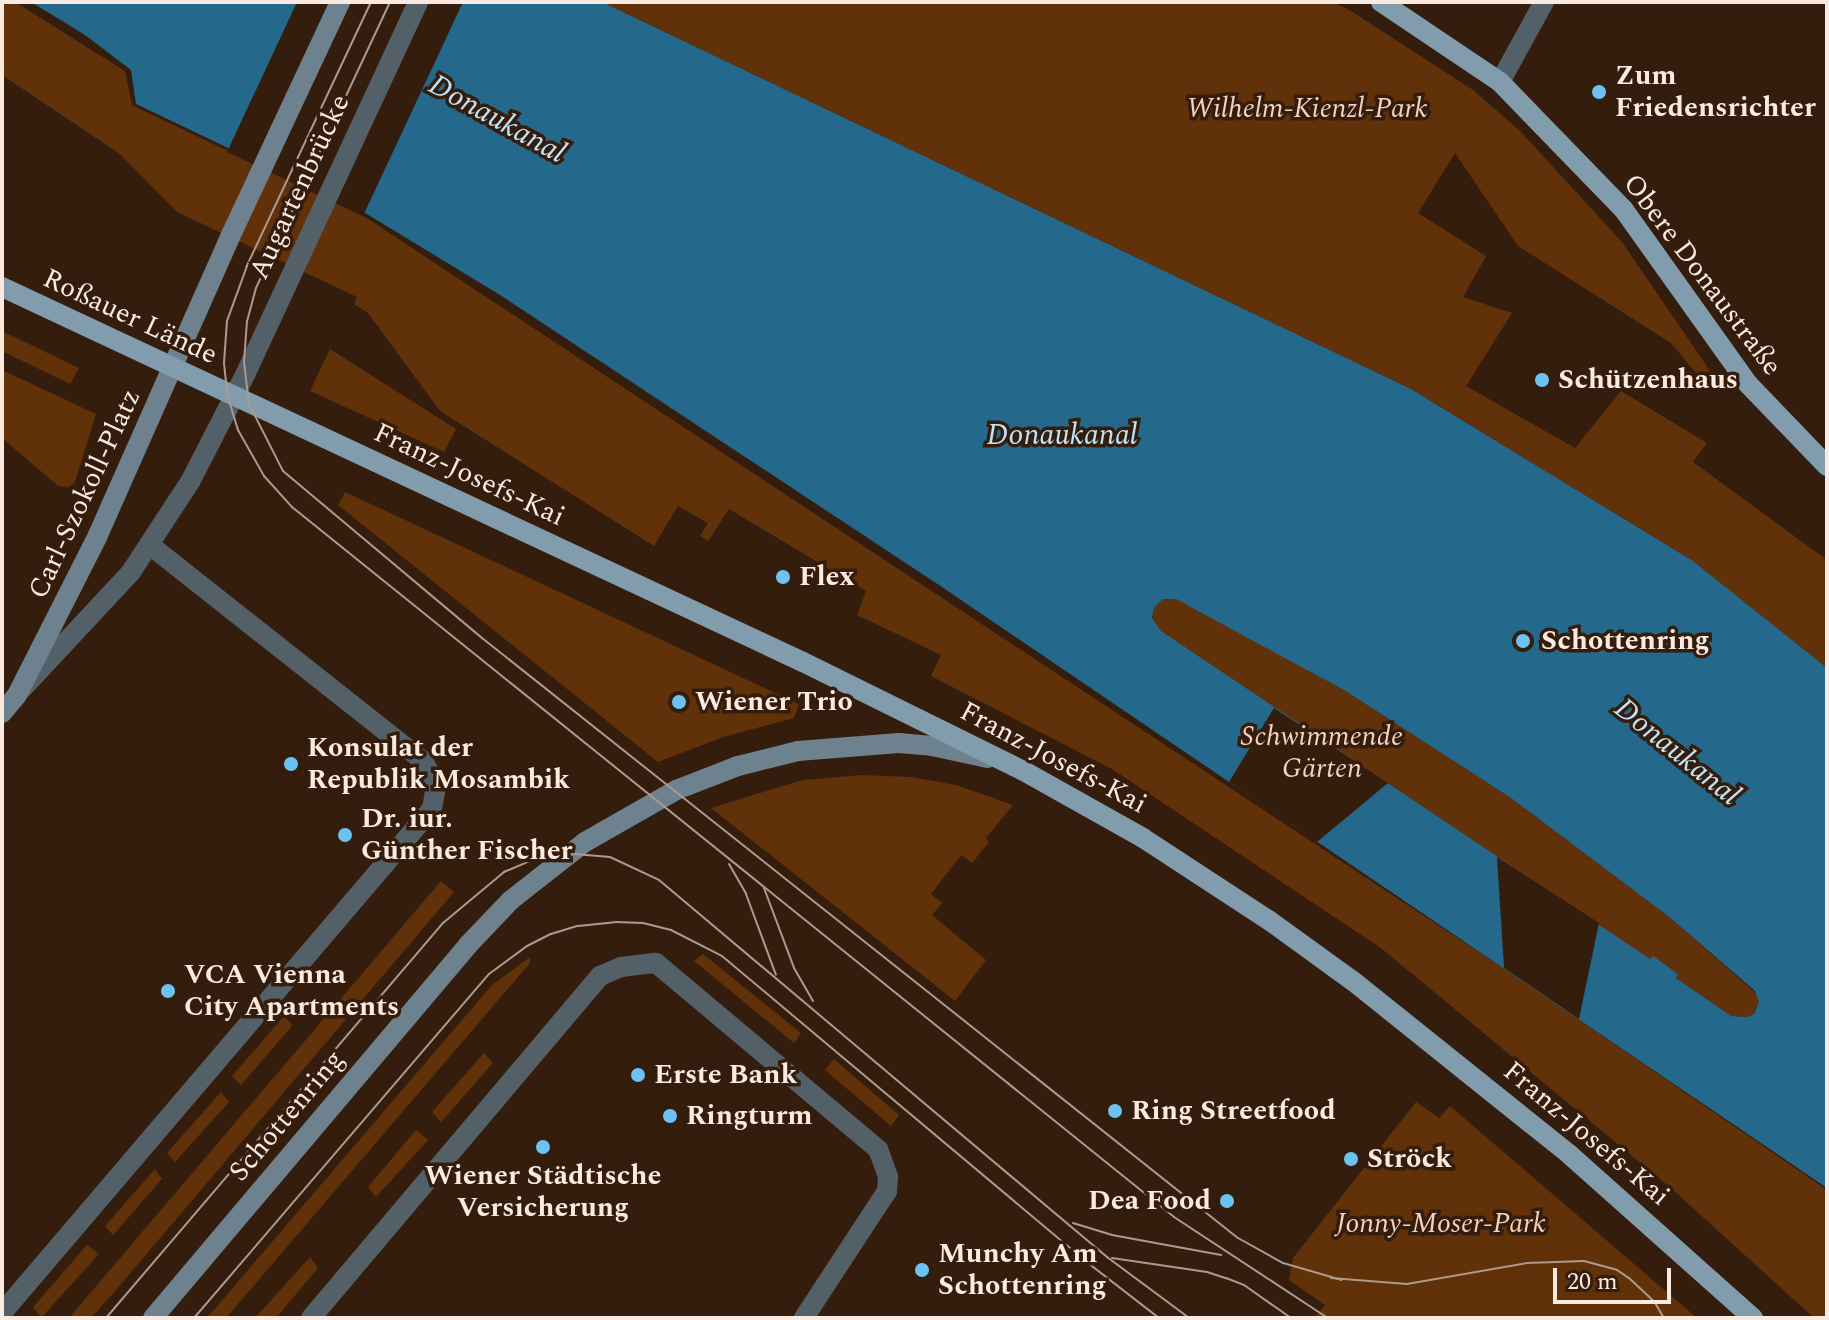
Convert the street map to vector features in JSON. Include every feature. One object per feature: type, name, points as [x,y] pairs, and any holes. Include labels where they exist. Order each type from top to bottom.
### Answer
[{"type":"main road","name":"Augartenbrücke","points":[[174,369],[230,237],[340,2]]},
{"type":"main road","name":"Obere Donaustraße","points":[[1381,2],[1500,82],[1624,210],[1748,384],[1827,466]]},
{"type":"main road","name":"Roßauer Lände","points":[[2,287],[234,396]]},
{"type":"main road","name":"Carl-Szokoll-Platz","points":[[17,695],[86,560],[174,369]]},
{"type":"main road","name":"Franz-Josefs-Kai","points":[[234,396],[803,662],[1022,770],[1143,838],[1270,921],[1353,981],[1570,1155],[1753,1318]]},
{"type":"main road","points":[[2,713],[17,695]]},
{"type":"main road","name":"Schottenring","points":[[153,1318],[468,945],[533,883],[628,815],[676,790],[738,766],[827,747],[899,743],[932,746],[981,756],[1022,770]]},
{"type":"street","name":"Augartenbrücke","points":[[234,396],[418,2]]},
{"type":"street","points":[[1500,82],[1544,2]]},
{"type":"street","name":"Carl-Szokoll-Platz","points":[[17,695],[113,592],[150,545],[190,482],[234,396]]},
{"type":"street","points":[[2,1313],[432,809],[435,792],[432,776],[422,760],[150,545]]},
{"type":"street","points":[[311,1318],[600,976],[621,967],[656,963],[878,1149],[888,1177],[887,1191],[804,1318]]},
{"type":"green space","name":"Schwimmende Gärten","points":[[2,2],[15,2],[125,71],[132,105],[365,217],[1503,968],[1496,857],[1317,842],[1229,782],[1229,677],[1157,629],[1152,621],[1154,608],[1163,599],[1176,599],[1255,640],[1344,690],[1511,798],[1668,916],[1758,995],[1759,1002],[1754,1014],[1731,1016],[1676,978],[1678,974],[1653,957],[1579,1019],[1575,1017],[1827,1190],[1827,1318],[1814,1318],[1672,1189],[1381,948],[1112,769],[931,676],[941,655],[857,615],[866,591],[729,509],[708,541],[700,536],[708,523],[678,506],[654,546],[440,411],[368,313],[354,304],[357,297],[177,212],[120,154],[2,75]]},
{"type":"green space","name":"Wilhelm-Kienzl-Park","points":[[602,2],[1333,2],[1351,11],[1473,90],[1520,131],[1622,242],[1717,381],[1707,386],[1671,343],[1518,246],[1455,153],[1418,213],[1486,256],[1463,297],[1512,313],[1466,386],[1575,448],[1621,391],[1707,443],[1693,462],[1827,560],[1827,668],[1693,561],[1411,389]]},
{"type":"green space","points":[[2,331],[79,368],[70,384],[2,351]]},
{"type":"green space","points":[[330,349],[456,429],[444,452],[310,391]]},
{"type":"green space","points":[[2,370],[96,414],[75,482],[70,487],[58,486],[2,438]]},
{"type":"green space","points":[[345,492],[799,704],[794,718],[723,737],[658,762],[338,505]]},
{"type":"green space","points":[[861,775],[910,777],[956,785],[1013,805],[986,838],[989,842],[972,863],[961,855],[931,894],[942,903],[932,915],[986,960],[955,1001],[711,808],[803,780]]},
{"type":"green space","points":[[441,881],[454,892],[116,1290],[91,1318],[69,1318]]},
{"type":"green space","points":[[703,954],[801,1033],[794,1043],[694,961]]},
{"type":"green space","points":[[530,957],[530,963],[226,1318],[207,1318],[492,985]]},
{"type":"green space","points":[[285,1015],[292,1026],[241,1085],[232,1076]]},
{"type":"green space","points":[[484,1053],[493,1063],[441,1122],[432,1112]]},
{"type":"green space","points":[[834,1059],[899,1115],[891,1126],[825,1070]]},
{"type":"green space","points":[[221,1092],[229,1102],[175,1162],[167,1153]]},
{"type":"green space","name":"Jonny-Moser-Park","points":[[1416,1102],[1439,1118],[1450,1106],[1697,1318],[1314,1318],[1325,1305],[1289,1280],[1293,1258]]},
{"type":"green space","points":[[416,1130],[428,1140],[376,1197],[368,1187]]},
{"type":"green space","points":[[155,1169],[162,1179],[113,1235],[105,1226]]},
{"type":"green space","points":[[87,1245],[99,1254],[41,1318],[33,1307]]},
{"type":"green space","points":[[310,1257],[318,1268],[276,1318],[255,1318]]},
{"type":"water","name":"Donaukanal","points":[[31,2],[602,2],[1411,389],[1693,561],[1827,668],[1827,1188],[939,585],[500,295],[367,214],[136,104],[131,70],[85,35]],"holes":[[[1163,599],[1176,599],[1344,690],[1511,798],[1668,916],[1755,991],[1759,1002],[1754,1014],[1731,1016],[1676,978],[1678,974],[1653,956],[1650,959],[1161,631],[1152,618],[1154,608]]]},
{"type":"pier","points":[[297,2],[463,2],[363,216],[227,152]]},
{"type":"pier","points":[[1274,708],[1388,783],[1317,842],[1229,782]]},
{"type":"pier","points":[[1497,857],[1599,923],[1579,1019],[1504,968]]},
{"type":"tram line","points":[[371,2],[247,266],[227,321],[224,363],[227,394],[238,430],[264,476],[292,507],[1174,1217],[1328,1318]]},
{"type":"tram line","points":[[390,2],[256,288],[247,321],[244,362],[249,404],[283,471],[482,638],[1238,1238],[1283,1263],[1342,1280]]},
{"type":"tram line","points":[[106,1318],[443,923],[504,872],[544,855],[563,853],[610,857],[659,880],[1107,1257],[1189,1318]]},
{"type":"tram line","points":[[729,864],[746,894],[776,975]]},
{"type":"tram line","points":[[764,888],[794,968],[813,1001]]},
{"type":"tram line","points":[[194,1318],[489,974],[527,946],[551,934],[578,926],[615,922],[643,923],[671,930],[722,956],[1079,1256],[1159,1318]]},
{"type":"tram line","points":[[1073,1223],[1112,1235],[1221,1255]]},
{"type":"tram line","points":[[1112,1258],[1207,1272],[1226,1278],[1244,1285],[1291,1318]]},
{"type":"tram line","points":[[1331,1278],[1407,1284],[1527,1263],[1584,1261],[1617,1270],[1629,1278],[1654,1301],[1664,1318]]},
{"type":"place","name":"Zum Friedensrichter","points":[[1599,92]]},
{"type":"place","name":"Schützenhaus","points":[[1542,380]]},
{"type":"place","name":"Flex","points":[[783,577]]},
{"type":"place","name":"Schottenring","points":[[1523,641]]},
{"type":"place","name":"Wiener Trio","points":[[679,702]]},
{"type":"place","name":"Konsulat der Republik Mosambik","points":[[291,764]]},
{"type":"place","name":"Dr. iur. Günther Fischer","points":[[345,835]]},
{"type":"place","name":"VCA Vienna City Apartments","points":[[168,991]]},
{"type":"place","name":"Erste Bank","points":[[638,1075]]},
{"type":"place","name":"Ring Streetfood","points":[[1115,1111]]},
{"type":"place","name":"Ringturm","points":[[670,1116]]},
{"type":"place","name":"Wiener Städtische Versicherung","points":[[543,1147]]},
{"type":"place","name":"Ströck","points":[[1351,1159]]},
{"type":"place","name":"Dea Food","points":[[1227,1201]]},
{"type":"place","name":"Munchy Am Schottenring","points":[[922,1270]]}]
